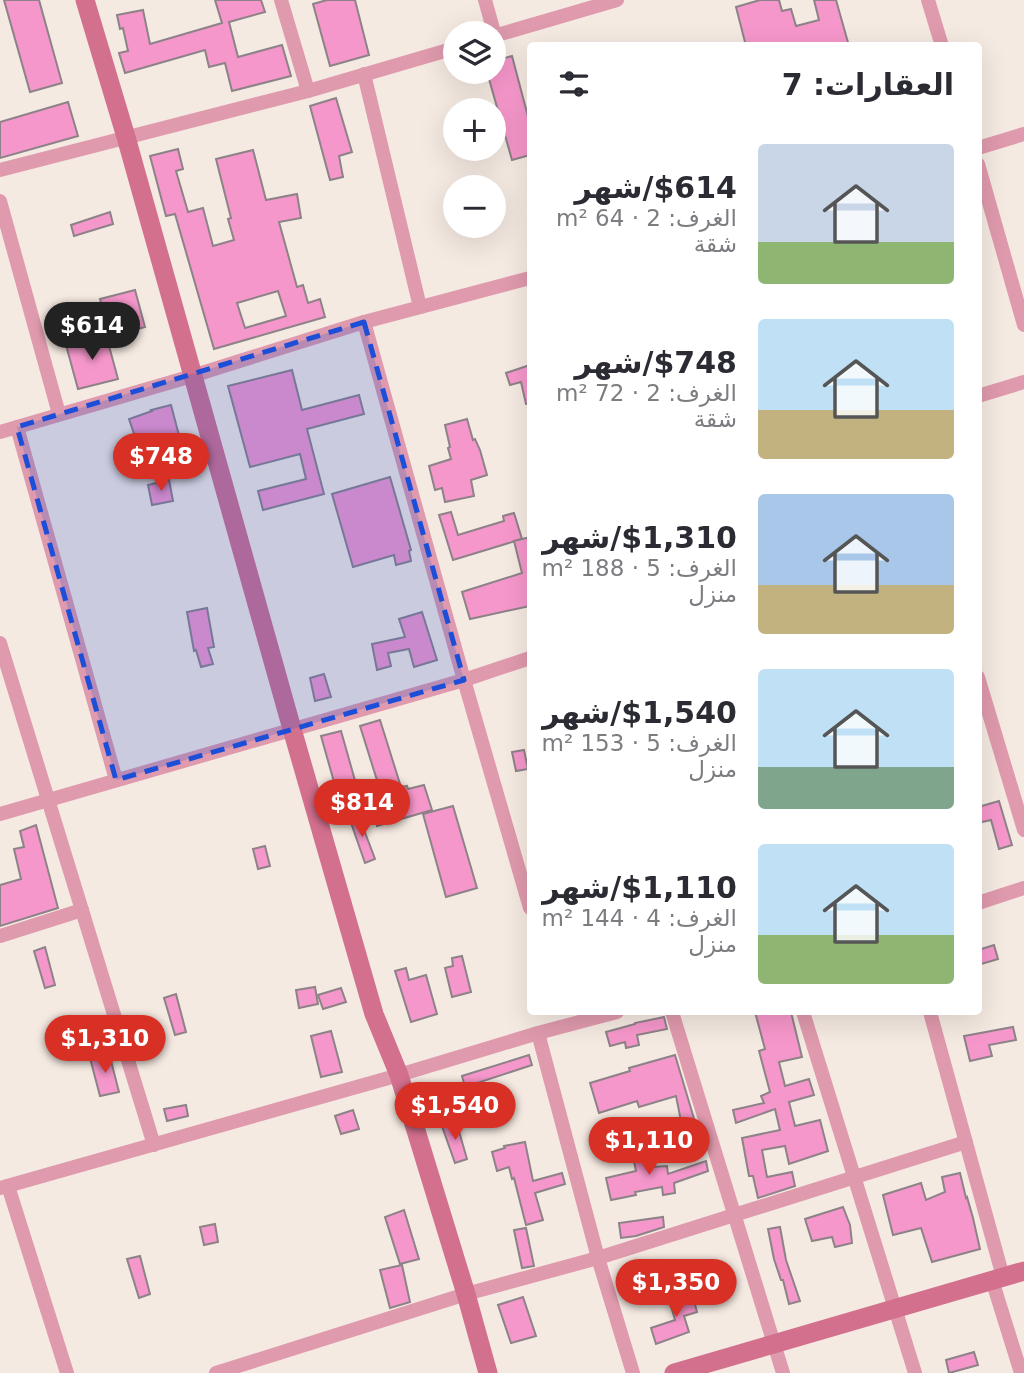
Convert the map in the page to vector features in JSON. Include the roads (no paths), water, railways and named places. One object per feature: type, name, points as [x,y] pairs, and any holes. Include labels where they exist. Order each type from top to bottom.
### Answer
[{"type":"street","points":[[85,0],[374,1014],[399,1075],[488,1373]]},
{"type":"street","points":[[281,0],[308,91]]},
{"type":"street","points":[[485,0],[490,21]]},
{"type":"street","points":[[506,32],[617,0]]},
{"type":"street","points":[[928,0],[941,42]]},
{"type":"street","points":[[0,170],[308,91],[443,51]]},
{"type":"street","points":[[364,74],[420,307]]},
{"type":"street","points":[[982,147],[1024,134]]},
{"type":"street","points":[[982,178],[1024,325]]},
{"type":"street","points":[[0,201],[59,414]]},
{"type":"street","points":[[0,432],[364,323],[527,279]]},
{"type":"street","points":[[364,323],[527,898]]},
{"type":"street","points":[[982,395],[1024,382]]},
{"type":"street","points":[[17,427],[116,780]]},
{"type":"street","points":[[0,643],[154,1145]]},
{"type":"street","points":[[0,814],[464,680],[527,659]]},
{"type":"street","points":[[982,690],[1024,830]]},
{"type":"street","points":[[982,902],[1024,888]]},
{"type":"street","points":[[0,936],[82,910]]},
{"type":"street","points":[[561,1015],[565,1026]]},
{"type":"street","points":[[66,1373],[4,1187],[606,1015]]},
{"type":"street","points":[[673,1015],[783,1373]]},
{"type":"street","points":[[804,1015],[915,1373]]},
{"type":"street","points":[[931,1015],[966,1142],[1021,1373]]},
{"type":"street","points":[[538,1033],[598,1258],[633,1373]]},
{"type":"street","points":[[216,1373],[466,1294],[598,1258],[966,1142]]},
{"type":"street","points":[[674,1373],[1024,1271]]}]
